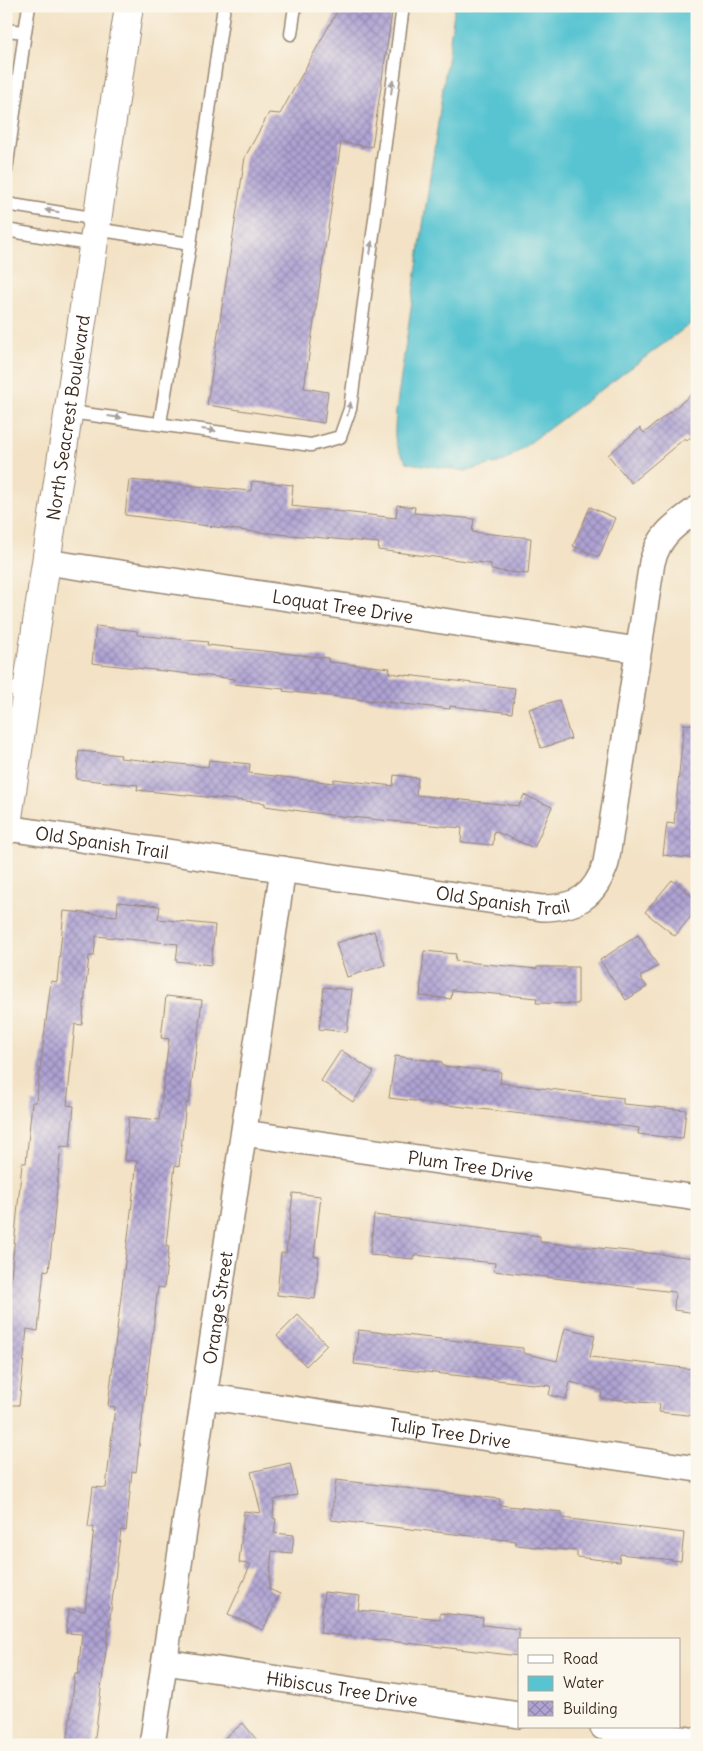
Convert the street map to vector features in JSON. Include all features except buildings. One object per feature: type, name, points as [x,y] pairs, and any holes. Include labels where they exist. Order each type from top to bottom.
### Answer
[{"type":"street","name":"North Seacrest Boulevard","points":[[6,830],[17,690],[46,562],[70,412],[129,6]]},
{"type":"street","name":"Old Spanish Trail","points":[[6,830],[542,908],[560,908],[576,903],[590,892],[601,879],[606,863],[638,650],[656,546],[666,532],[697,509]]},
{"type":"street","name":"Loquat Tree Drive","points":[[46,562],[638,650]]},
{"type":"street","name":"Orange Street","points":[[152,1745],[283,869]]},
{"type":"street","name":"Plum Tree Drive","points":[[244,1133],[697,1198]]},
{"type":"street","name":"Tulip Tree Drive","points":[[204,1396],[697,1469]]},
{"type":"street","name":"Hibiscus Tree Drive","points":[[164,1662],[518,1715]]},
{"type":"street","points":[[610,1728],[697,1741]]},
{"type":"lane","points":[[6,171],[29,6]]},
{"type":"lane","points":[[160,423],[190,244],[224,6]]},
{"type":"lane","points":[[292,34],[295,6]]},
{"type":"lane","points":[[70,412],[311,445],[340,437],[350,409],[403,6]]},
{"type":"lane","points":[[6,30],[25,32]]},
{"type":"lane","points":[[6,204],[96,231]]},
{"type":"lane","points":[[6,230],[96,231],[190,244]]},
{"type":"water","points":[[455,6],[697,6],[697,319],[505,461],[466,471],[408,463],[399,450],[395,439],[396,411]]}]
